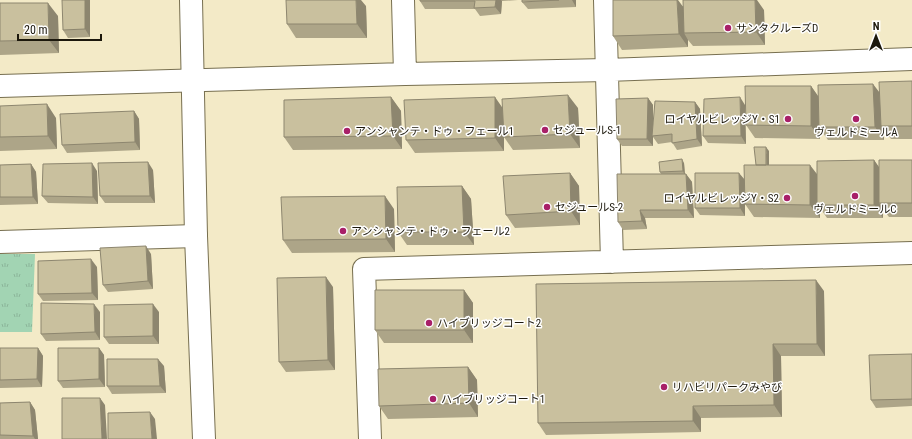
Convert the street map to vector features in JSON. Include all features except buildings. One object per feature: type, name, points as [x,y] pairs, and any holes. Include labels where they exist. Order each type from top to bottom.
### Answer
[{"type":"street","points":[[190,0],[196,236],[204,439]]},
{"type":"street","points":[[403,0],[405,74]]},
{"type":"street","points":[[605,0],[612,262]]},
{"type":"street","points":[[0,86],[405,74],[607,70],[912,59]]},
{"type":"street","points":[[0,242],[196,236]]},
{"type":"street","points":[[370,439],[364,270],[912,252]]},
{"type":"green space","points":[[0,254],[35,254],[32,332],[0,332]]},
{"type":"place","name":"サンタクルーズD","points":[[728,28]]},
{"type":"place","name":"ロイヤルビレッジY・S1","points":[[788,119]]},
{"type":"place","name":"ヴェルドミールA","points":[[856,119]]},
{"type":"place","name":"セジュールS-1","points":[[545,130]]},
{"type":"place","name":"アンシャンテ・ドゥ・フェール1","points":[[347,131]]},
{"type":"place","name":"ヴェルドミールC","points":[[855,196]]},
{"type":"place","name":"ロイヤルビレッジY・S2","points":[[787,198]]},
{"type":"place","name":"セジュールS-2","points":[[547,207]]},
{"type":"place","name":"アンシャンテ・ドゥ・フェール2","points":[[343,231]]},
{"type":"place","name":"ハイブリッジコート2","points":[[429,323]]},
{"type":"place","name":"リハビリパークみやび","points":[[664,387]]},
{"type":"place","name":"ハイブリッジコート1","points":[[433,399]]}]
